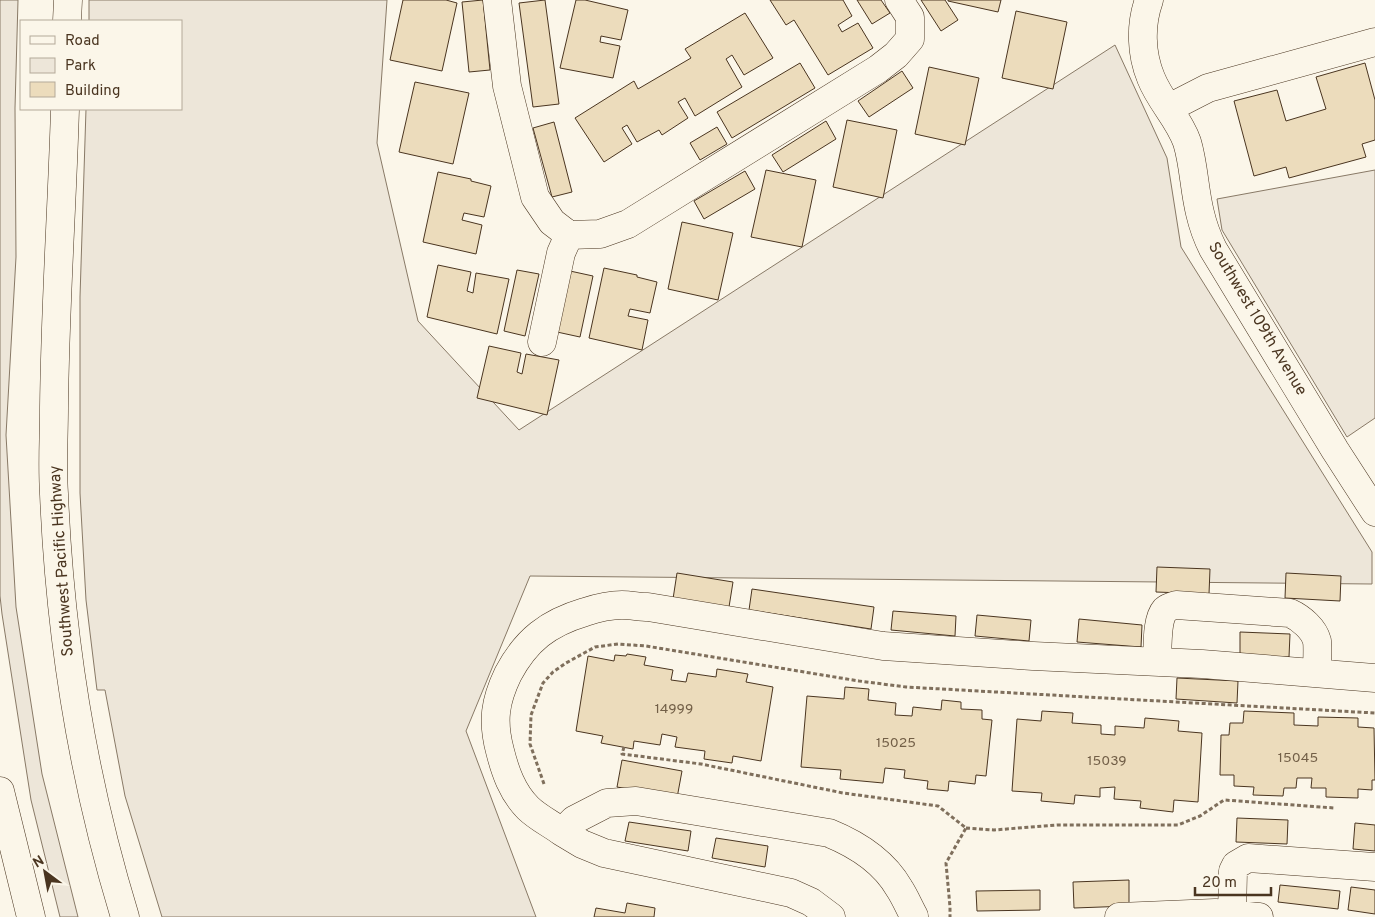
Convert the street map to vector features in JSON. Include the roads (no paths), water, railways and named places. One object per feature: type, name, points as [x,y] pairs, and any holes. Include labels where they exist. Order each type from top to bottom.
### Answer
[{"type":"main road","points":[[67,20],[68,0]]},
{"type":"main road","points":[[497,0],[507,86],[535,197],[552,222],[569,235],[600,234],[628,224],[878,69],[896,55],[910,39],[910,18],[899,0]]},
{"type":"main road","name":"Southwest 109th Avenue","points":[[1149,0],[1142,28],[1145,53],[1151,78],[1186,140],[1204,231],[1335,450],[1375,512]]},
{"type":"main road","points":[[1169,108],[1208,88],[1375,42]]},
{"type":"main road","name":"Southwest Pacific Highway","points":[[65,110],[55,379],[54,492],[62,613],[74,701],[90,783],[108,864],[124,917]]},
{"type":"main road","points":[[542,342],[560,253],[569,235]]},
{"type":"main road","points":[[831,917],[811,902],[791,893],[604,853],[582,844],[528,808],[513,789],[504,767],[496,738],[495,715],[498,696],[516,658],[527,644],[554,623],[568,617],[597,608],[621,605],[648,607],[883,646],[1157,662],[1375,678]]},
{"type":"main road","points":[[1157,662],[1162,615],[1167,608],[1176,605],[1290,613],[1300,618],[1310,628],[1316,641],[1317,673]]},
{"type":"main road","points":[[0,791],[31,917]]},
{"type":"main road","points":[[562,832],[574,820],[607,803],[636,801],[829,833],[848,841],[871,856],[898,886],[915,917]]},
{"type":"main road","points":[[1120,917],[1215,913],[1245,916],[1233,871],[1236,865],[1248,858],[1375,867]]}]
